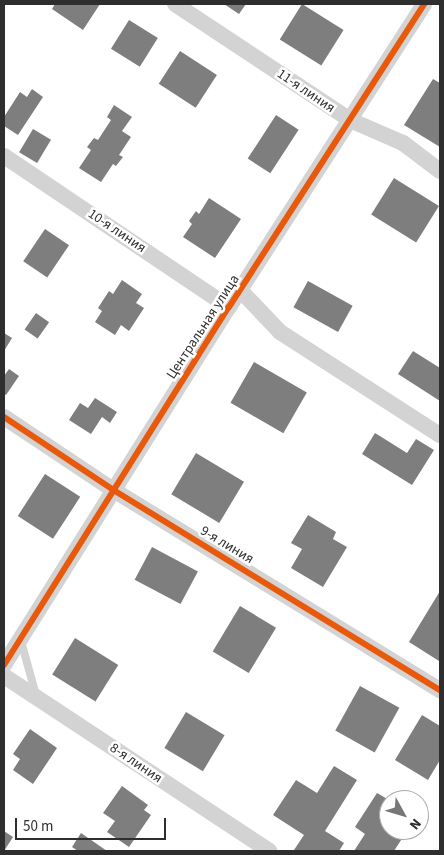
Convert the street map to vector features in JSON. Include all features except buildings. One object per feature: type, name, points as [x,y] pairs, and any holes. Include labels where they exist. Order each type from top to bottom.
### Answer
[{"type":"street","name":"11-я линия","points":[[175,4],[350,120],[402,143],[440,171]]},
{"type":"street","name":"Центральная улица","points":[[4,665],[229,307],[424,4]]},
{"type":"street","name":"10-я линия","points":[[4,156],[229,307]]},
{"type":"street","points":[[241,291],[280,332],[440,435]]},
{"type":"street","name":"9-я линия","points":[[4,417],[115,491],[440,690]]},
{"type":"street","name":"8-я линия","points":[[4,676],[268,851]]},
{"type":"lane","points":[[21,640],[36,697]]},
{"type":"cycle path","points":[[4,665],[229,307],[424,4]]},
{"type":"cycle path","points":[[4,417],[115,491],[440,690]]}]
